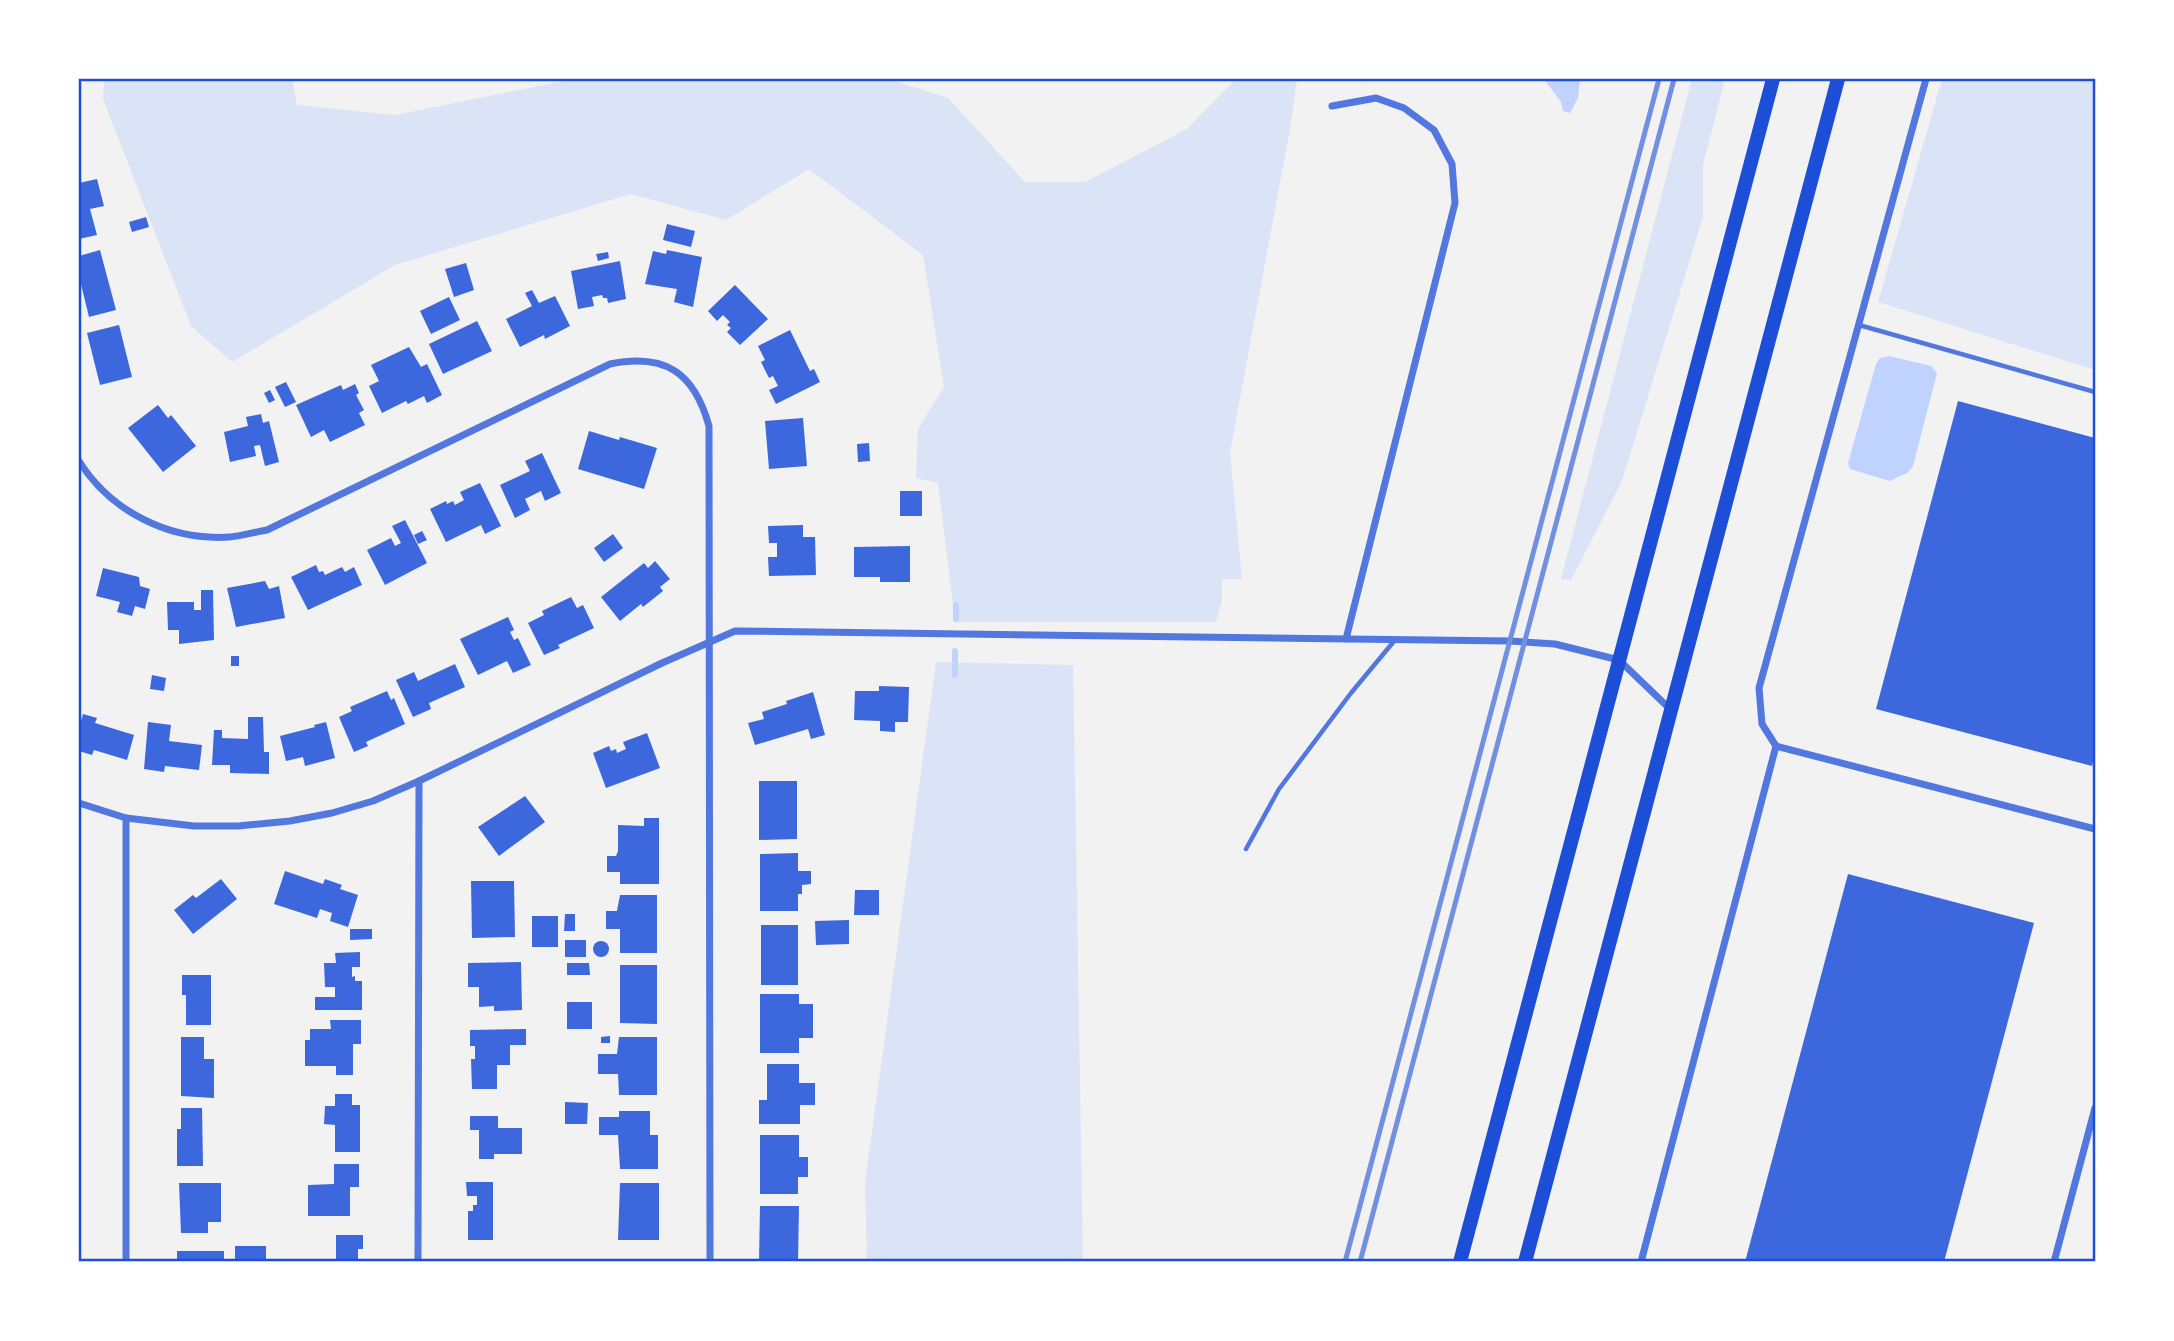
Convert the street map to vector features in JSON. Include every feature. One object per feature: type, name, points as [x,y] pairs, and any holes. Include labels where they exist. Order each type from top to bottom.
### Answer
[{"type":"highway","points":[[1460,1262],[1773,79]]},
{"type":"highway","points":[[1525,1262],[1838,79]]},
{"type":"street","points":[[1926,79],[1759,688],[1762,724],[1776,746],[2095,829]]},
{"type":"street","points":[[1332,106],[1376,98],[1404,108],[1434,130],[1452,164],[1455,203],[1346,639]]},
{"type":"street","points":[[79,461],[100,490],[123,508],[153,525],[192,535],[230,537],[267,530],[610,364],[631,360],[653,362],[675,370],[693,387],[702,402],[709,426],[710,1262]]},
{"type":"street","points":[[79,803],[126,818],[194,826],[238,826],[290,821],[332,813],[373,801],[419,781],[736,631],[1510,641],[1555,644],[1619,660],[1671,710]]},
{"type":"street","points":[[1641,1262],[1776,746]]},
{"type":"street","points":[[418,1262],[419,781]]},
{"type":"street","points":[[125,1262],[126,818]]},
{"type":"street","points":[[2054,1262],[2095,1108]]},
{"type":"lane","points":[[1858,325],[2095,392]]},
{"type":"lane","points":[[1246,849],[1279,789],[1351,693],[1395,640]]},
{"type":"shaded area","points":[[104,79],[292,79],[297,105],[395,115],[573,79],[888,79],[948,98],[1025,182],[1085,182],[1187,129],[1236,79],[1297,79],[1230,452],[1242,579],[1222,579],[1222,600],[1216,622],[955,622],[938,483],[916,478],[918,429],[944,387],[923,255],[809,169],[726,220],[631,194],[395,265],[232,362],[191,326],[103,99]]},
{"type":"shaded area","points":[[1692,79],[1725,79],[1703,165],[1703,217],[1622,481],[1571,580],[1561,579]]},
{"type":"shaded area","points":[[1942,79],[2095,79],[2095,370],[1878,302]]},
{"type":"shaded area","points":[[936,662],[1073,665],[1083,1262],[867,1262],[865,1183]]},
{"type":"water","points":[[1544,79],[1580,79],[1578,98],[1570,113],[1563,111],[1561,102]]},
{"type":"water","points":[[1889,356],[1931,366],[1937,373],[1913,466],[1907,473],[1890,481],[1850,469],[1848,463],[1876,364],[1880,358]]},
{"type":"building","points":[[97,179],[104,206],[90,209],[97,235],[79,239],[79,183]]},
{"type":"building","points":[[146,217],[149,227],[132,232],[129,222]]},
{"type":"building","points":[[667,224],[695,231],[691,247],[663,240]]},
{"type":"building","points":[[100,250],[116,310],[89,317],[79,276],[79,256]]},
{"type":"building","points":[[667,250],[702,257],[693,307],[674,302],[677,289],[645,284],[653,251],[666,254]]},
{"type":"building","points":[[608,252],[609,258],[598,261],[596,254]]},
{"type":"building","points":[[620,261],[626,299],[608,303],[607,298],[602,295],[592,297],[594,306],[578,309],[571,271]]},
{"type":"building","points":[[466,263],[474,290],[454,297],[445,269]]},
{"type":"building","points":[[735,285],[768,319],[740,345],[727,332],[731,328],[727,325],[730,322],[723,315],[717,321],[708,311]]},
{"type":"building","points":[[532,290],[539,303],[555,296],[570,326],[545,339],[544,335],[520,347],[506,319],[532,306],[525,293]]},
{"type":"building","points":[[449,297],[460,320],[431,334],[420,311]]},
{"type":"building","points":[[477,321],[492,351],[443,374],[429,344]]},
{"type":"building","points":[[119,325],[132,377],[100,385],[87,333]]},
{"type":"building","points":[[790,330],[810,371],[814,369],[820,382],[776,404],[769,390],[778,386],[773,376],[769,378],[761,362],[765,360],[758,346]]},
{"type":"building","points":[[409,347],[421,367],[427,364],[442,395],[427,403],[424,396],[408,404],[406,401],[382,413],[369,386],[379,381],[371,365]]},
{"type":"building","points":[[286,382],[296,402],[285,407],[275,387]]},
{"type":"building","points":[[355,384],[359,393],[356,395],[364,410],[359,413],[365,425],[330,442],[324,430],[311,437],[296,405],[341,385],[343,390]]},
{"type":"building","points":[[270,390],[275,400],[269,403],[264,393]]},
{"type":"building","points":[[1958,401],[2095,438],[2095,753],[2092,766],[1876,709]]},
{"type":"building","points":[[158,405],[168,418],[171,415],[196,446],[163,472],[128,428]]},
{"type":"building","points":[[261,414],[263,423],[269,421],[279,462],[265,466],[260,445],[254,446],[256,456],[230,462],[224,432],[248,426],[246,417]]},
{"type":"building","points":[[803,418],[807,466],[769,469],[765,421]]},
{"type":"building","points":[[589,431],[657,448],[644,489],[578,469]]},
{"type":"building","points":[[869,443],[870,461],[858,462],[857,444]]},
{"type":"building","points":[[542,453],[561,493],[545,501],[541,491],[525,499],[530,510],[515,518],[500,485],[530,471],[525,461]]},
{"type":"building","points":[[480,483],[501,526],[485,534],[481,525],[446,542],[430,509],[446,501],[447,504],[453,501],[455,505],[464,500],[460,492]]},
{"type":"building","points":[[900,491],[922,491],[922,516],[900,516]]},
{"type":"building","points":[[405,520],[427,563],[385,585],[367,550],[391,538],[395,546],[401,543],[392,526]]},
{"type":"building","points":[[803,525],[803,537],[815,537],[816,575],[769,576],[768,557],[777,557],[777,543],[769,543],[768,526]]},
{"type":"building","points":[[422,531],[427,540],[418,544],[414,535]]},
{"type":"building","points":[[613,534],[623,548],[604,562],[594,548]]},
{"type":"building","points":[[910,546],[910,582],[880,582],[880,577],[854,577],[854,547]]},
{"type":"building","points":[[655,561],[670,579],[660,587],[663,591],[620,621],[601,597],[644,563],[648,568]]},
{"type":"building","points":[[316,565],[319,572],[323,571],[325,575],[342,567],[345,572],[354,567],[362,585],[308,610],[291,577]]},
{"type":"building","points":[[103,568],[139,577],[140,586],[150,589],[145,609],[135,606],[132,616],[117,612],[120,602],[96,596]]},
{"type":"building","points":[[265,581],[269,589],[279,586],[285,618],[236,627],[227,588]]},
{"type":"building","points":[[201,590],[213,590],[214,640],[179,644],[179,630],[168,630],[167,602],[194,602],[194,610],[201,610]]},
{"type":"building","points":[[571,597],[577,608],[583,605],[594,628],[558,645],[560,648],[544,655],[528,623],[544,615],[542,611]]},
{"type":"building","points":[[508,617],[514,630],[510,632],[514,640],[518,638],[531,665],[513,673],[507,661],[478,675],[460,639]]},
{"type":"building","points":[[231,656],[239,656],[239,666],[231,666]]},
{"type":"building","points":[[455,664],[465,687],[429,703],[431,709],[413,717],[396,680],[414,672],[418,681]]},
{"type":"building","points":[[152,675],[166,678],[164,691],[150,689]]},
{"type":"building","points":[[879,686],[909,687],[908,722],[895,722],[895,732],[880,731],[880,721],[854,720],[855,691],[879,691]]},
{"type":"building","points":[[387,691],[391,700],[394,698],[405,724],[366,742],[368,746],[354,752],[339,717],[352,711],[350,707]]},
{"type":"building","points":[[813,692],[825,735],[811,739],[808,729],[755,745],[748,723],[764,719],[762,712]]},
{"type":"building","points":[[83,714],[97,718],[95,723],[134,735],[127,760],[94,750],[92,755],[79,751],[79,728]]},
{"type":"building","points":[[248,717],[263,717],[264,752],[269,752],[269,774],[230,773],[230,765],[212,765],[214,730],[222,730],[222,738],[248,739]]},
{"type":"building","points":[[148,722],[171,725],[169,741],[202,745],[199,770],[165,766],[164,772],[144,769]]},
{"type":"building","points":[[326,722],[335,758],[305,766],[303,757],[286,761],[280,736]]},
{"type":"building","points":[[647,733],[660,768],[606,788],[593,753],[609,746],[611,751],[616,749],[617,753],[626,749],[623,742]]},
{"type":"building","points":[[759,781],[797,781],[797,839],[759,840]]},
{"type":"building","points":[[525,796],[545,822],[499,856],[478,827]]},
{"type":"building","points":[[644,818],[659,818],[659,884],[620,884],[620,872],[607,872],[607,856],[616,856],[618,851],[618,825],[644,826]]},
{"type":"building","points":[[798,853],[798,871],[811,871],[811,884],[802,885],[802,894],[798,894],[798,911],[760,911],[760,854]]},
{"type":"building","points":[[285,871],[323,884],[325,879],[342,885],[340,889],[358,895],[348,927],[330,921],[332,913],[320,909],[317,918],[274,904]]},
{"type":"building","points":[[1848,874],[2034,923],[1944,1262],[1745,1262]]},
{"type":"building","points":[[221,879],[237,899],[193,934],[174,910]]},
{"type":"building","points":[[471,881],[514,881],[515,937],[472,938]]},
{"type":"building","points":[[855,890],[879,890],[879,915],[854,915]]},
{"type":"building","points":[[620,895],[657,895],[657,953],[620,953],[620,929],[606,929],[606,911],[617,911]]},
{"type":"building","points":[[565,914],[575,914],[575,931],[564,931]]},
{"type":"building","points":[[532,916],[558,916],[558,947],[532,947]]},
{"type":"building","points":[[849,920],[849,944],[816,945],[815,921]]},
{"type":"building","points":[[761,925],[798,925],[798,985],[761,985]]},
{"type":"building","points":[[350,929],[372,929],[372,939],[350,940]]},
{"type":"building","points":[[565,940],[586,940],[586,957],[565,957]]},
{"type":"building","points":[[601,941],[607,943],[607,955],[601,957],[595,955],[593,949],[595,943]]},
{"type":"building","points":[[360,952],[360,967],[352,967],[352,977],[355,976],[355,981],[362,981],[362,1010],[315,1010],[315,997],[335,997],[335,987],[325,987],[324,963],[336,963],[335,953]]},
{"type":"building","points":[[521,962],[522,1010],[494,1011],[494,1006],[479,1007],[479,987],[468,987],[468,963]]},
{"type":"building","points":[[567,963],[589,963],[590,975],[567,975]]},
{"type":"building","points":[[620,965],[657,965],[657,1024],[620,1023]]},
{"type":"building","points":[[182,975],[211,975],[211,1025],[186,1025],[186,995],[182,995]]},
{"type":"building","points":[[760,994],[799,994],[799,1004],[813,1004],[813,1038],[799,1038],[799,1053],[760,1053]]},
{"type":"building","points":[[567,1002],[592,1002],[592,1029],[567,1029]]},
{"type":"building","points":[[330,1020],[361,1020],[361,1044],[353,1044],[353,1075],[336,1075],[336,1066],[305,1066],[305,1040],[310,1040],[310,1029],[331,1029]]},
{"type":"building","points":[[526,1029],[526,1045],[510,1045],[510,1065],[497,1065],[497,1089],[472,1089],[471,1059],[475,1059],[475,1046],[470,1046],[470,1030]]},
{"type":"building","points":[[610,1036],[610,1043],[601,1043],[601,1037]]},
{"type":"building","points":[[181,1037],[204,1037],[204,1059],[214,1059],[214,1098],[181,1096]]},
{"type":"building","points":[[619,1037],[657,1037],[657,1095],[619,1095],[618,1074],[598,1074],[598,1054],[617,1054]]},
{"type":"building","points":[[767,1064],[799,1064],[799,1083],[815,1083],[815,1105],[800,1105],[800,1124],[759,1124],[759,1100],[767,1100]]},
{"type":"building","points":[[335,1094],[352,1094],[352,1105],[360,1105],[360,1152],[335,1152],[335,1125],[324,1124],[325,1106],[335,1106]]},
{"type":"building","points":[[565,1102],[588,1103],[587,1124],[565,1124]]},
{"type":"building","points":[[181,1108],[202,1108],[203,1166],[177,1166],[177,1129],[181,1129]]},
{"type":"building","points":[[619,1111],[650,1111],[650,1135],[658,1135],[658,1169],[620,1169],[618,1135],[599,1135],[599,1117],[619,1117]]},
{"type":"building","points":[[470,1116],[498,1116],[498,1128],[522,1128],[522,1154],[494,1154],[494,1159],[479,1159],[479,1130],[470,1130]]},
{"type":"building","points":[[760,1135],[799,1135],[799,1157],[808,1157],[808,1177],[798,1177],[798,1194],[760,1194]]},
{"type":"building","points":[[334,1164],[359,1164],[359,1187],[350,1187],[350,1216],[308,1216],[308,1185],[334,1184]]},
{"type":"building","points":[[466,1182],[493,1182],[493,1240],[468,1240],[468,1211],[473,1211],[473,1205],[477,1205],[477,1196],[467,1196]]},
{"type":"building","points":[[179,1183],[221,1183],[221,1222],[208,1222],[208,1233],[181,1233]]},
{"type":"building","points":[[620,1183],[659,1183],[659,1240],[618,1240]]},
{"type":"building","points":[[760,1206],[799,1206],[798,1262],[759,1262]]},
{"type":"building","points":[[336,1235],[363,1235],[363,1249],[358,1249],[358,1262],[336,1262]]},
{"type":"building","points":[[235,1246],[266,1246],[266,1259],[235,1259]]},
{"type":"building","points":[[177,1251],[224,1251],[224,1262],[177,1262]]},
{"type":"waterway","points":[[956,605],[956,619]]},
{"type":"waterway","points":[[955,651],[955,675]]},
{"type":"railway","points":[[1345,1262],[1659,79]]},
{"type":"railway","points":[[1360,1262],[1674,79]]}]
